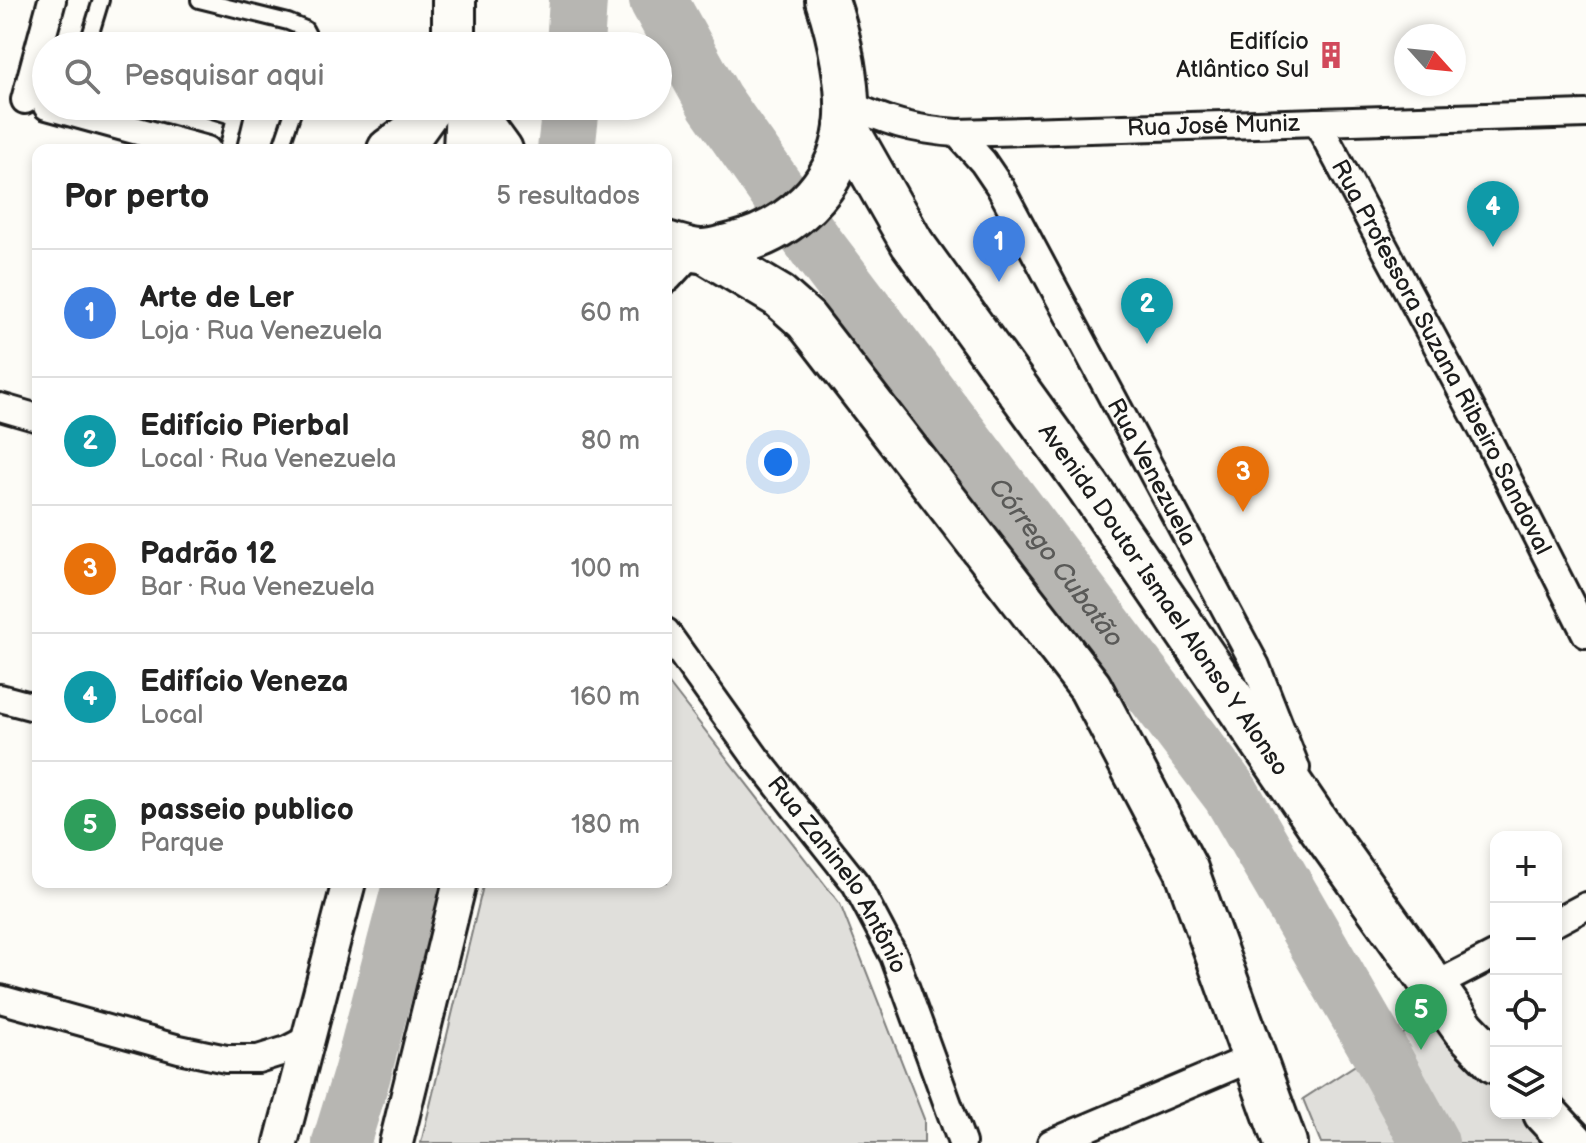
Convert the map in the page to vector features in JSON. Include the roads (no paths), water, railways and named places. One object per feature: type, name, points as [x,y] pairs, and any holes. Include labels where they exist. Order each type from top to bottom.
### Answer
[{"type":"main road","points":[[454,0],[454,32]]},
{"type":"main road","points":[[682,255],[770,232],[787,222],[815,196],[832,174],[840,154],[846,115],[840,53],[827,0]]},
{"type":"main road","name":"Avenida Doutor Ismael Alonso Y Alonso","points":[[846,115],[912,243],[1089,488],[1320,827],[1464,1029],[1490,1056]]},
{"type":"main road","points":[[397,144],[411,134],[421,120]]},
{"type":"main road","points":[[479,120],[497,144]]},
{"type":"main road","points":[[682,255],[779,296],[806,320],[1090,687],[1186,869],[1285,1143]]},
{"type":"main road","points":[[1551,1119],[1573,1143]]},
{"type":"street","points":[[45,32],[52,0]]},
{"type":"street","name":"Rua José Muniz","points":[[846,115],[920,130],[957,133],[1586,114]]},
{"type":"street","points":[[99,120],[185,144]]},
{"type":"street","points":[[460,144],[461,120]]},
{"type":"street","name":"Rua Professora Suzana Ribeiro Sandoval","points":[[1317,122],[1489,442],[1586,634]]},
{"type":"street","name":"Rua Venezuela","points":[[957,133],[1000,187],[1249,652],[1320,827]]},
{"type":"street","points":[[0,407],[32,416]]},
{"type":"street","name":"Rua Zaninelo Antônio","points":[[672,640],[756,758],[856,884],[894,956],[962,1143]]},
{"type":"street","points":[[0,698],[32,706]]},
{"type":"street","points":[[281,1143],[348,888]]},
{"type":"street","points":[[396,1143],[459,888]]},
{"type":"street","points":[[1562,919],[1586,906]]},
{"type":"street","points":[[1434,986],[1490,957]]},
{"type":"street","points":[[0,999],[226,1059],[258,1059],[287,1050],[310,1038]]},
{"type":"street","points":[[1051,1143],[1254,1057]]},
{"type":"lane","points":[[91,32],[101,0]]},
{"type":"lane","points":[[199,0],[288,22],[307,32]]},
{"type":"lane","points":[[228,144],[234,120]]},
{"type":"lane","points":[[282,144],[290,120]]},
{"type":"waterway","points":[[576,32],[578,0]]},
{"type":"waterway","name":"Córrego Cubatão","points":[[658,0],[714,101],[817,247],[1231,794],[1430,1143]]},
{"type":"waterway","points":[[567,144],[569,120]]},
{"type":"waterway","points":[[341,1143],[410,888]]},
{"type":"place","name":"Edifício Atlântico Sul","points":[[1331,55]]},
{"type":"place","name":"Edifício Veneza","points":[[1493,247]]},
{"type":"place","name":"Arte de Ler","points":[[999,282]]},
{"type":"place","name":"Edifício Pierbal","points":[[1147,344]]},
{"type":"place","name":"Padrão 12","points":[[1243,512]]},
{"type":"place","name":"passeio publico","points":[[1421,1050]]}]
